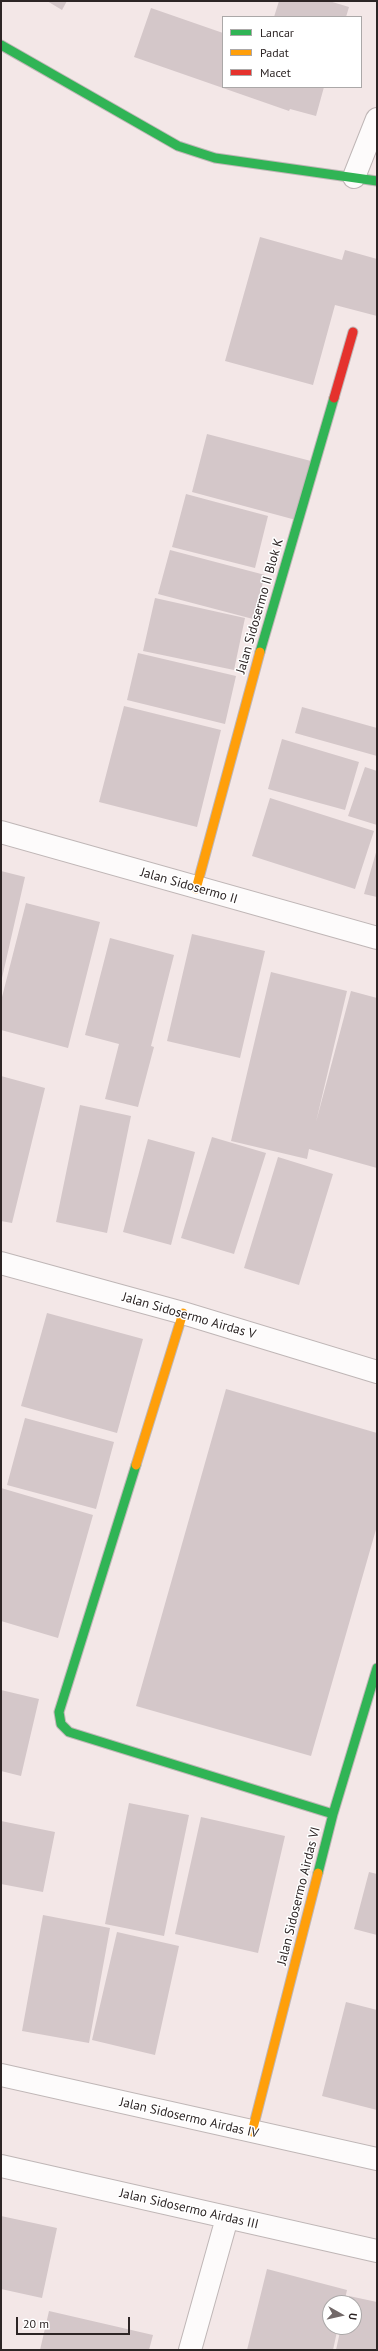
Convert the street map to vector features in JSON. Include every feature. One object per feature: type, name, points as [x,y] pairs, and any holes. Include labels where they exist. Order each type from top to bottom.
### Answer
[{"type":"street","points":[[1,45],[164,138],[195,153],[215,158],[377,181]]},
{"type":"street","points":[[354,177],[377,119]]},
{"type":"street","name":"Jalan Sidosermo II Blok K","points":[[196,889],[269,620],[353,332]]},
{"type":"street","name":"Jalan Sidosermo II","points":[[1,832],[196,889],[377,938]]},
{"type":"street","name":"Jalan Sidosermo Airdas V","points":[[1,1263],[184,1313],[377,1372]]},
{"type":"street","points":[[184,1313],[59,1712],[59,1719],[62,1726],[70,1732],[333,1814]]},
{"type":"street","name":"Jalan Sidosermo Airdas VI","points":[[252,2132],[333,1814],[377,1668]]},
{"type":"street","name":"Jalan Sidosermo Airdas IV","points":[[1,2075],[377,2160]]},
{"type":"street","name":"Jalan Sidosermo Airdas III","points":[[1,2166],[377,2251]]},
{"type":"street","points":[[190,2350],[227,2218]]},
{"type":"building","points":[[47,1],[67,1],[62,10]]},
{"type":"building","points":[[279,1],[329,1],[349,7],[346,16],[274,16]]},
{"type":"building","points":[[151,8],[222,33],[222,88],[134,57]]},
{"type":"building","points":[[223,88],[324,88],[316,116],[290,109],[289,111]]},
{"type":"building","points":[[260,237],[342,260],[345,250],[377,259],[377,316],[335,305],[313,385],[225,361]]},
{"type":"building","points":[[207,434],[311,461],[296,520],[192,492]]},
{"type":"building","points":[[186,494],[268,516],[255,568],[172,547]]},
{"type":"building","points":[[170,550],[265,575],[253,619],[158,594]]},
{"type":"building","points":[[155,598],[245,618],[234,670],[143,651]]},
{"type":"building","points":[[138,653],[236,676],[225,724],[127,700]]},
{"type":"building","points":[[124,706],[221,730],[197,827],[99,802]]},
{"type":"building","points":[[302,707],[377,728],[377,756],[295,733]]},
{"type":"building","points":[[282,739],[359,762],[345,810],[268,789]]},
{"type":"building","points":[[365,767],[377,771],[377,825],[348,816]]},
{"type":"building","points":[[270,798],[374,831],[355,889],[252,856]]},
{"type":"building","points":[[377,849],[377,897],[364,894]]},
{"type":"building","points":[[1,871],[25,877],[2,978],[1,978]]},
{"type":"building","points":[[26,903],[100,922],[68,1048],[1,1030],[1,1001]]},
{"type":"building","points":[[192,934],[265,951],[240,1058],[167,1041]]},
{"type":"building","points":[[110,938],[174,955],[151,1046],[154,1047],[138,1107],[105,1099],[119,1044],[85,1035]]},
{"type":"building","points":[[271,972],[347,991],[316,1122],[351,991],[377,998],[377,1168],[309,1149],[307,1159],[231,1141]]},
{"type":"building","points":[[1,1076],[45,1088],[12,1223],[1,1221]]},
{"type":"building","points":[[80,1105],[131,1116],[107,1233],[56,1222]]},
{"type":"building","points":[[212,1137],[266,1153],[234,1254],[181,1238]]},
{"type":"building","points":[[148,1139],[195,1152],[171,1245],[123,1232]]},
{"type":"building","points":[[278,1157],[333,1174],[299,1285],[244,1268]]},
{"type":"building","points":[[47,1313],[143,1339],[117,1433],[21,1406]]},
{"type":"building","points":[[226,1389],[377,1433],[377,1526],[311,1756],[136,1706]]},
{"type":"building","points":[[25,1418],[114,1442],[96,1509],[7,1485]]},
{"type":"building","points":[[1,1488],[93,1515],[58,1638],[1,1621]]},
{"type":"building","points":[[1,1690],[39,1699],[21,1776],[1,1771]]},
{"type":"building","points":[[129,1803],[189,1815],[164,1936],[105,1924]]},
{"type":"building","points":[[201,1817],[285,1836],[258,1953],[175,1934]]},
{"type":"building","points":[[1,1821],[55,1832],[43,1892],[1,1884]]},
{"type":"building","points":[[369,1872],[377,1874],[377,1935],[354,1929]]},
{"type":"building","points":[[43,1915],[110,1928],[89,2043],[22,2031]]},
{"type":"building","points":[[117,1932],[179,1946],[155,2055],[92,2040]]},
{"type":"building","points":[[346,2002],[377,2010],[377,2110],[322,2096]]},
{"type":"building","points":[[1,2216],[57,2228],[42,2298],[1,2289]]},
{"type":"building","points":[[267,2269],[347,2290],[346,2295],[322,2295],[322,2335],[336,2335],[333,2350],[247,2350]]},
{"type":"building","points":[[362,2299],[377,2302],[377,2350],[336,2350],[339,2335],[362,2335]]},
{"type":"building","points":[[49,2311],[153,2335],[149,2350],[40,2350]]},
{"type":"traffic: fast","points":[[1,45],[178,146],[215,158],[377,181]]},
{"type":"traffic: fast","points":[[260,652],[334,398]]},
{"type":"traffic: fast","points":[[136,1465],[59,1712],[61,1724],[69,1732],[333,1814]]},
{"type":"traffic: fast","points":[[318,1873],[333,1814],[377,1668]]},
{"type":"traffic: slow","points":[[196,889],[260,652]]},
{"type":"traffic: slow","points":[[136,1465],[183,1313]]},
{"type":"traffic: slow","points":[[252,2132],[318,1873]]},
{"type":"traffic: jam","points":[[334,398],[353,332]]}]
